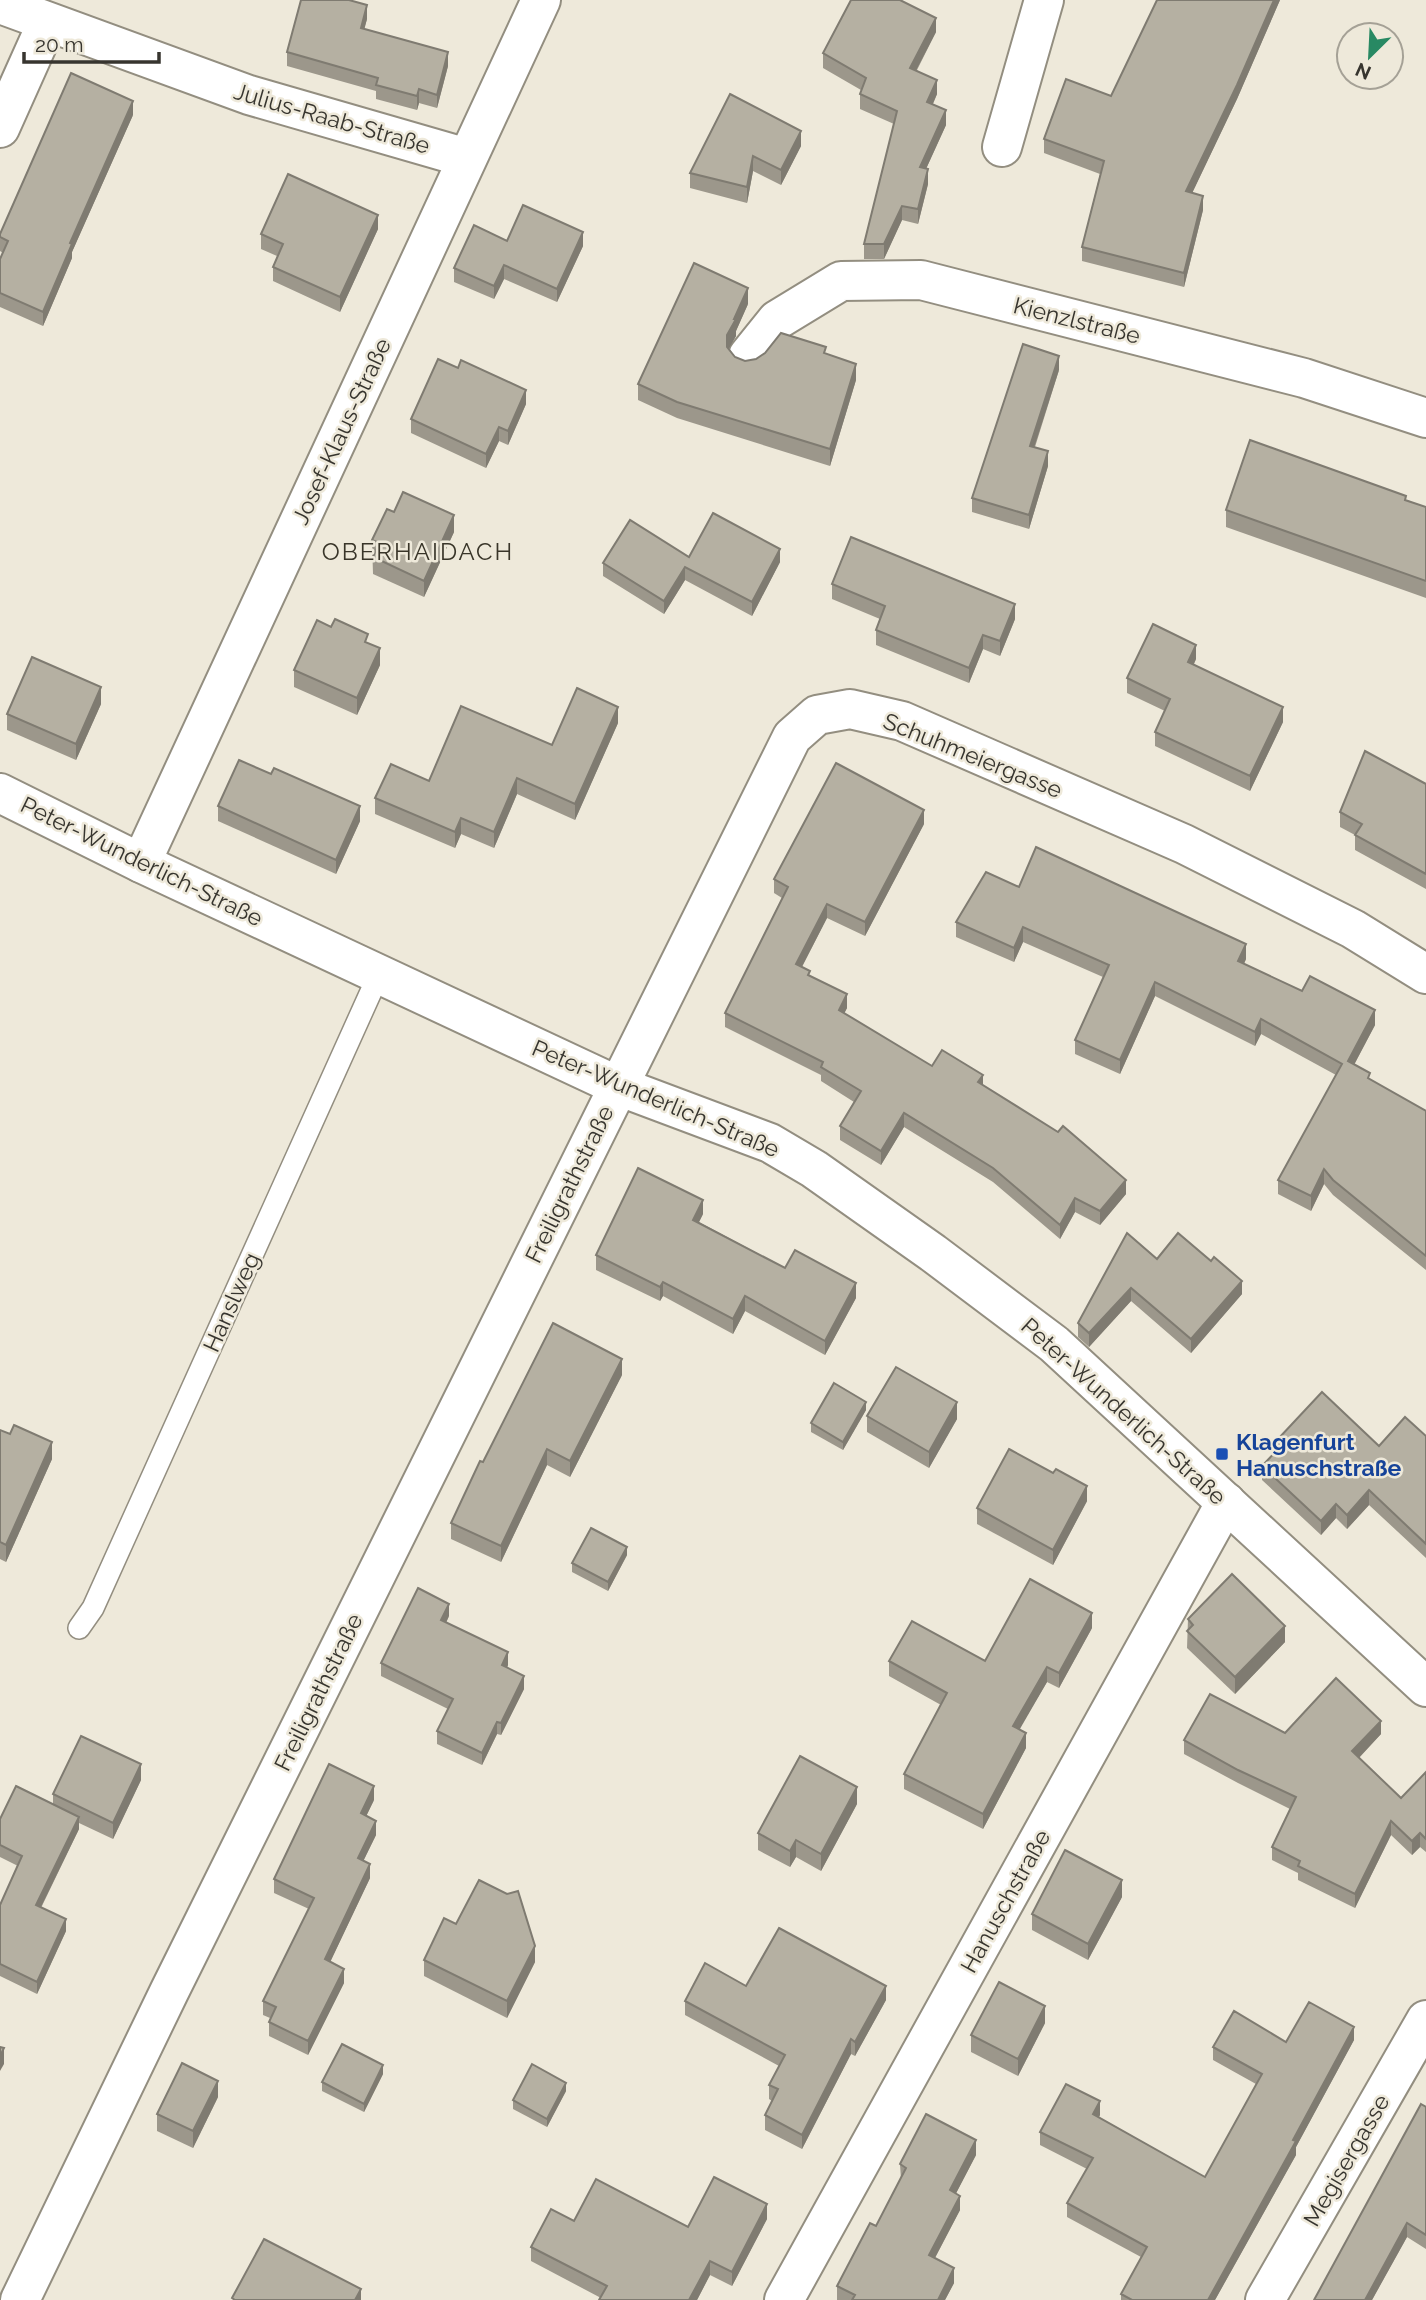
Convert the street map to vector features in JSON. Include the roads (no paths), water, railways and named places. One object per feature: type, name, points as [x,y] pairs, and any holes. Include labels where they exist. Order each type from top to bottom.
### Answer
[{"type":"street","name":"Josef-Klaus-Straße","points":[[141,863],[541,0]]},
{"type":"street","points":[[1002,148],[1044,0]]},
{"type":"street","name":"Julius-Raab-Straße","points":[[0,4],[249,95],[467,158]]},
{"type":"street","points":[[0,128],[47,23]]},
{"type":"street","name":"Kienzlstraße","points":[[748,356],[777,320],[841,281],[922,280],[1304,378],[1426,418]]},
{"type":"street","name":"Schuhmeiergasse","points":[[618,1086],[792,737],[817,715],[850,709],[902,721],[1184,844],[1353,929],[1426,974]]},
{"type":"street","name":"Peter-Wunderlich-Straße","points":[[0,793],[141,863],[618,1086],[770,1143],[814,1170],[933,1252],[1054,1344],[1426,1687]]},
{"type":"street","name":"Freiligrathstraße","points":[[20,2300],[169,1992],[618,1086]]},
{"type":"street","name":"Hanuschstraße","points":[[784,2300],[1226,1502]]},
{"type":"street","name":"Megisergasse","points":[[1265,2300],[1426,2020]]},
{"type":"lane","name":"Hanslweg","points":[[79,1628],[93,1608],[379,974]]},
{"type":"place","name":"Klagenfurt Hanuschstraße","points":[[1222,1454]]},
{"type":"district","name":"OBERHAIDACH","points":[[418,551]]}]
